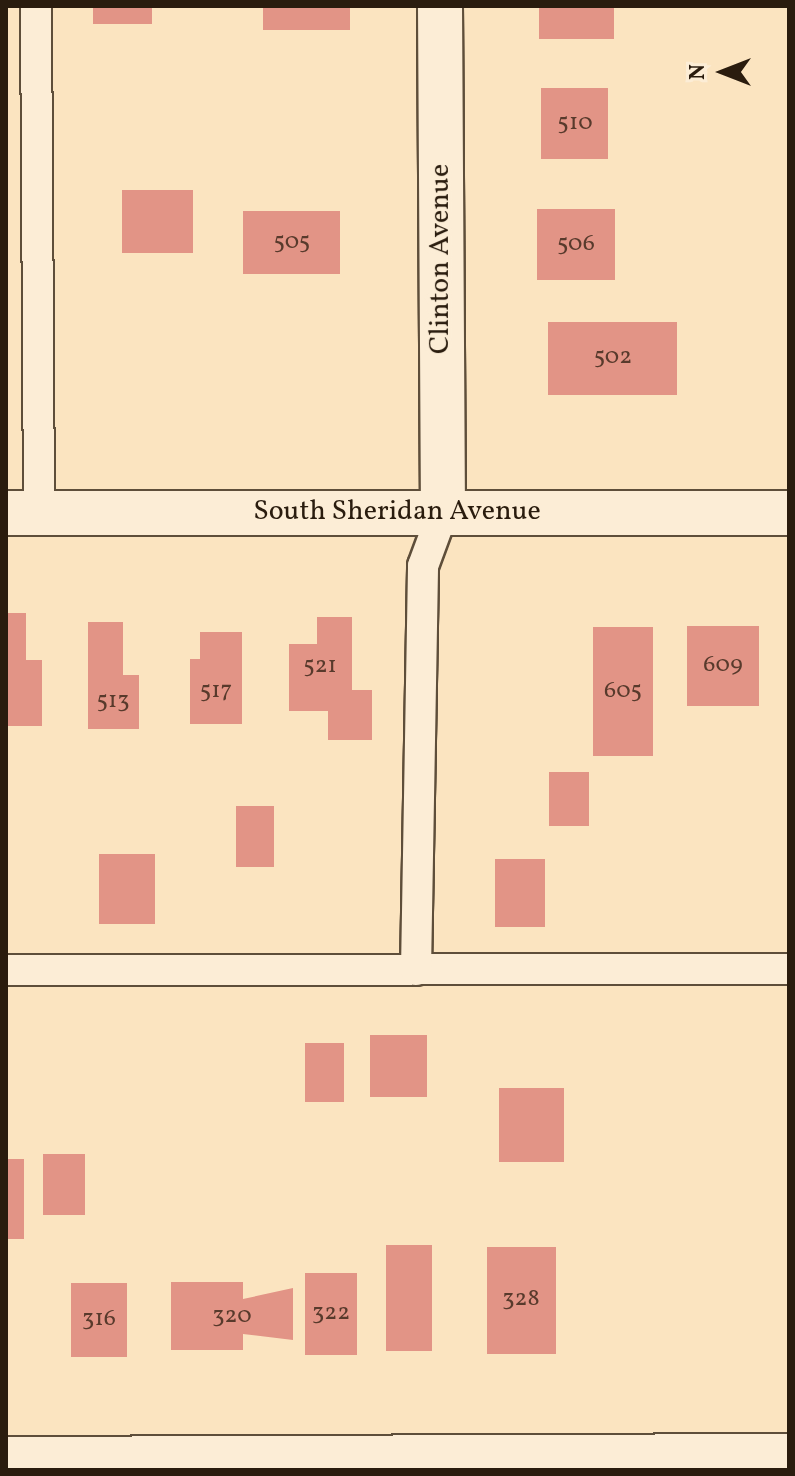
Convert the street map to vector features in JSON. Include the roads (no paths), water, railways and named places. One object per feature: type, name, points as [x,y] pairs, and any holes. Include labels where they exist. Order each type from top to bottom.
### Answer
[{"type":"street","name":"Clinton Avenue","points":[[440,6],[443,512]]},
{"type":"street","name":"South Sheridan Avenue","points":[[23,513],[789,513]]},
{"type":"street","points":[[6,1459],[789,1456]]},
{"type":"lane","points":[[23,513],[36,6]]},
{"type":"lane","points":[[416,970],[423,566],[443,512]]},
{"type":"lane","points":[[6,970],[789,969]]}]
